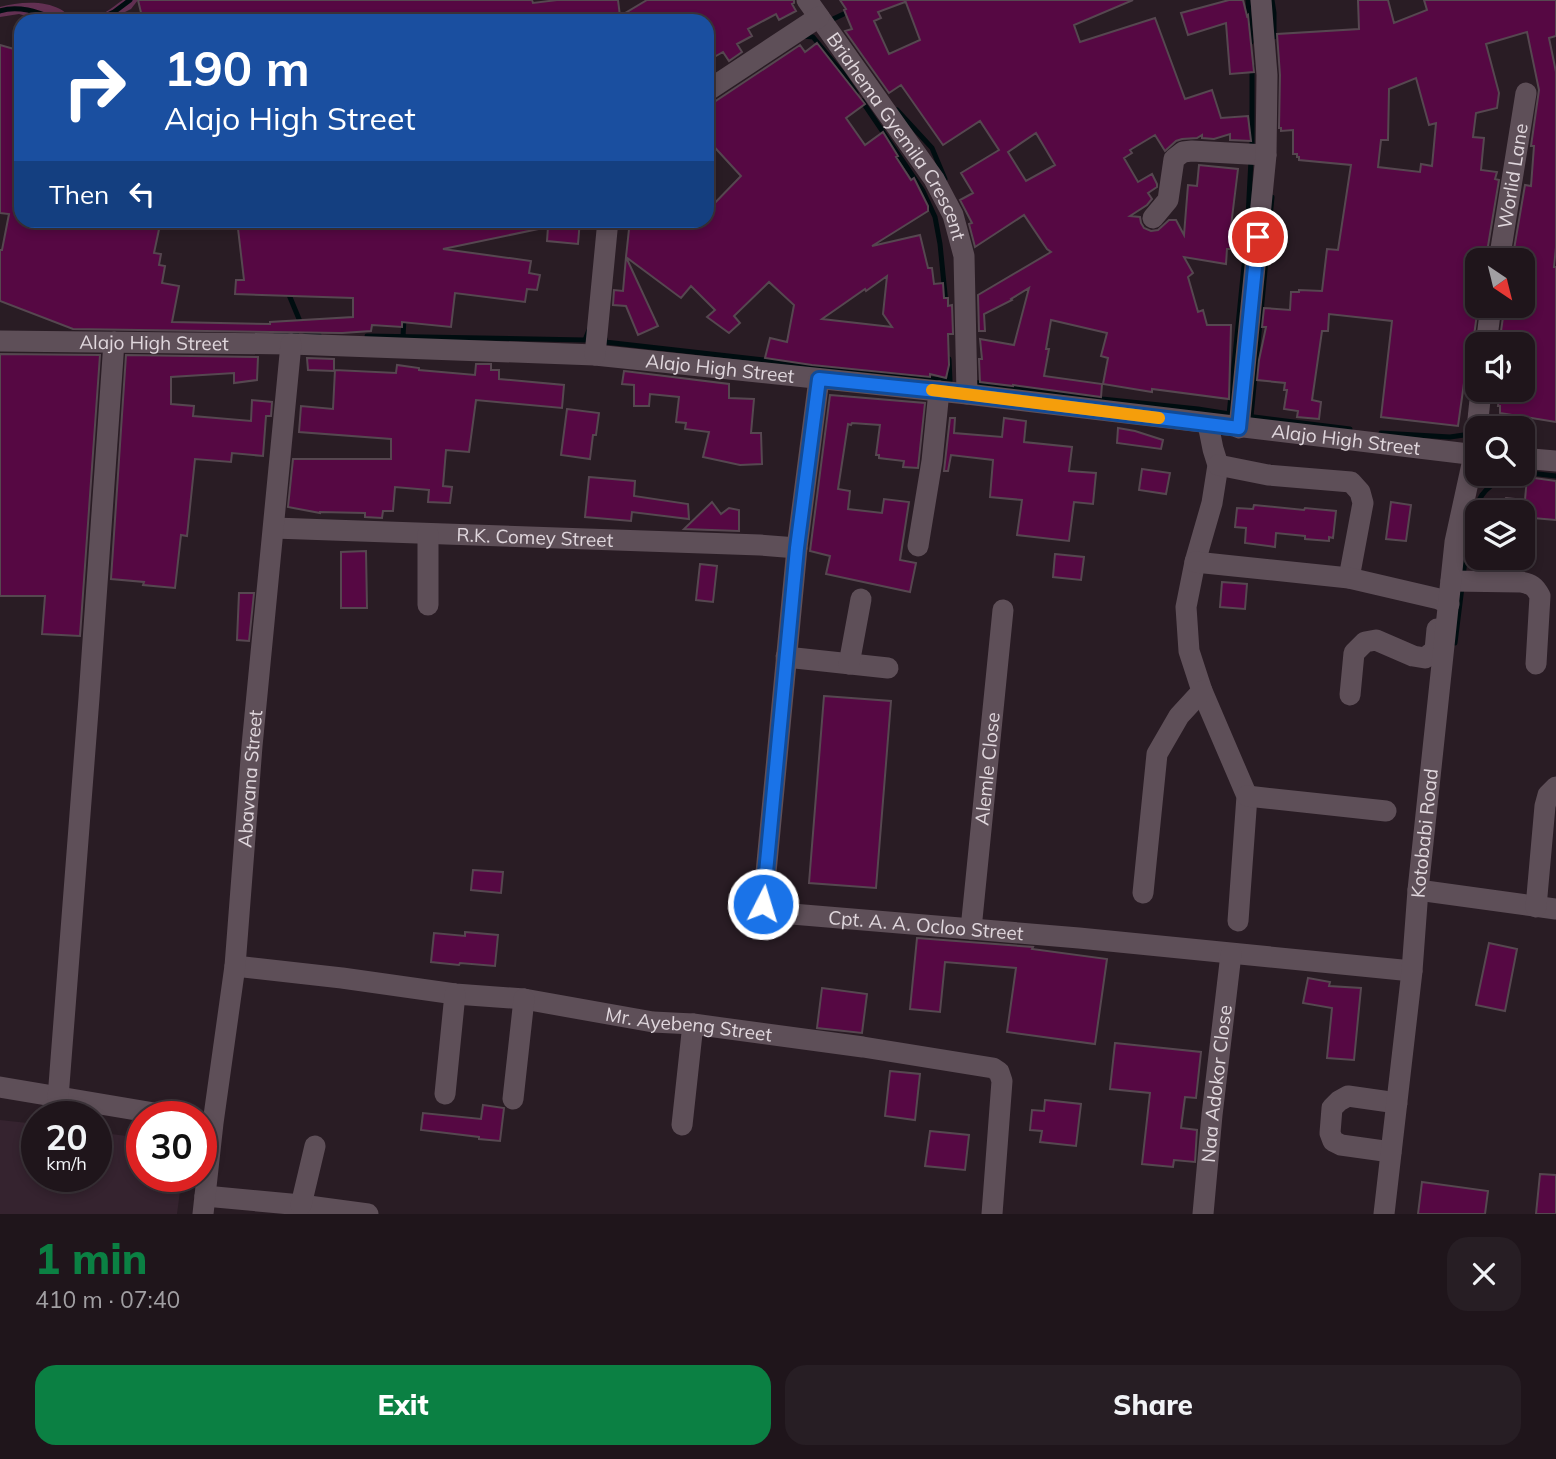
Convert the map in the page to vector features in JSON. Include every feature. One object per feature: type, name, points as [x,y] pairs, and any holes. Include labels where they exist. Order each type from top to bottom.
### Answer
[{"type":"street","points":[[1239,428],[1266,155],[1267,75],[1261,0]]},
{"type":"street","name":"Briahema Gyemila Crescent","points":[[714,86],[813,9],[934,179],[953,215],[964,256],[967,394]]},
{"type":"street","name":"Worlid Lane","points":[[1501,248],[1526,93]]},
{"type":"street","points":[[1153,218],[1168,200],[1174,159],[1177,155],[1192,151],[1266,155]]},
{"type":"street","points":[[595,355],[607,228]]},
{"type":"street","name":"Alajo High Street","points":[[0,341],[291,344],[595,355],[967,394],[1465,454]]},
{"type":"street","points":[[58,1098],[114,342]]},
{"type":"street","name":"Abavana Street","points":[[211,1101],[235,966],[252,746],[291,344]]},
{"type":"street","name":"Cpt. A. A. Ocloo Street","points":[[819,379],[786,657],[763,904],[768,912],[1079,938],[1412,971]]},
{"type":"street","points":[[918,545],[932,461],[939,391]]},
{"type":"street","points":[[1208,424],[1218,465],[1213,503],[1195,562],[1186,607],[1189,651],[1202,691],[1247,796],[1238,921]]},
{"type":"street","points":[[1535,459],[1556,461]]},
{"type":"street","points":[[1218,465],[1268,475],[1351,482],[1360,492],[1363,503],[1349,578]]},
{"type":"street","name":"Kotobabi Road","points":[[1384,1214],[1412,971],[1444,601],[1451,581],[1455,542],[1469,486]]},
{"type":"street","name":"R.K. Comey Street","points":[[274,528],[797,548]]},
{"type":"street","points":[[428,534],[428,605]]},
{"type":"street","points":[[1195,562],[1349,578],[1444,601],[1435,650],[1425,658],[1413,656],[1376,640],[1365,642],[1354,653],[1350,695]]},
{"type":"street","points":[[1451,581],[1531,584],[1540,596],[1536,664]]},
{"type":"street","points":[[849,664],[861,599]]},
{"type":"street","name":"Alemle Close","points":[[971,929],[1003,610]]},
{"type":"street","points":[[786,657],[888,668]]},
{"type":"street","points":[[1143,893],[1157,754],[1179,716],[1202,691]]},
{"type":"street","points":[[1419,890],[1546,908],[1548,873],[1545,806],[1548,795],[1556,787]]},
{"type":"street","points":[[1247,796],[1385,811]]},
{"type":"street","name":"Naa Adokor Close","points":[[1203,1214],[1231,954]]},
{"type":"street","name":"Mr. Ayebeng Street","points":[[235,966],[455,994],[524,999],[653,1022],[693,1024],[992,1068],[999,1072],[1002,1080],[992,1214]]},
{"type":"street","points":[[445,1094],[455,994]]},
{"type":"street","points":[[513,1099],[524,999]]},
{"type":"street","points":[[682,1125],[693,1024]]},
{"type":"street","points":[[0,1087],[126,1109]]},
{"type":"street","points":[[1391,1152],[1341,1146],[1333,1141],[1330,1133],[1332,1108],[1348,1096],[1397,1103]]},
{"type":"street","points":[[301,1205],[315,1146]]},
{"type":"street","points":[[204,1205],[301,1205],[368,1214]]},
{"type":"shaded area","points":[[123,0],[138,0],[131,9],[121,14],[103,14]]},
{"type":"shaded area","points":[[22,3],[46,4],[67,14],[14,14],[0,17],[0,7]]},
{"type":"shaded area","points":[[0,1120],[21,1122],[21,1192],[112,1192],[112,1134],[126,1136],[126,1192],[180,1192],[177,1214],[0,1214]]},
{"type":"building","points":[[138,0],[532,0],[533,3],[557,0],[618,0],[620,14],[141,14]]},
{"type":"building","points":[[647,0],[794,0],[792,4],[796,11],[779,20],[776,14],[748,29],[752,36],[737,44],[742,52],[729,61],[723,52],[714,57],[714,14],[623,14]]},
{"type":"building","points":[[840,0],[905,0],[1133,0],[1074,25],[1080,42],[1155,18],[1185,99],[1212,90],[1221,118],[1248,116],[1251,141],[1230,140],[1230,134],[1214,139],[1202,138],[1202,135],[1176,141],[1165,151],[1155,135],[1130,150],[1132,153],[1124,158],[1138,182],[1152,174],[1157,184],[1157,187],[1148,193],[1152,199],[1147,205],[1130,216],[1140,217],[1144,228],[1151,231],[1158,230],[1169,220],[1176,220],[1184,235],[1188,185],[1197,186],[1199,165],[1238,169],[1231,226],[1235,226],[1232,249],[1227,249],[1226,264],[1184,257],[1193,273],[1188,277],[1198,312],[1203,310],[1207,325],[1231,325],[1229,399],[1152,389],[1152,392],[1103,384],[1108,358],[1101,356],[1107,333],[1051,320],[1044,376],[1102,384],[1101,397],[980,382],[980,339],[1014,345],[1029,288],[984,314],[985,331],[979,331],[978,295],[1051,252],[1024,215],[975,247],[969,224],[972,223],[960,200],[973,193],[961,173],[999,150],[980,121],[943,145],[901,85],[889,93],[845,31],[852,29],[844,10],[846,9]],"holes":[[[905,0],[920,40],[889,54],[874,21],[881,18],[878,12]],[[1036,133],[1055,165],[1026,181],[1008,152]]]},
{"type":"building","points":[[1229,0],[1243,0],[1248,15],[1254,72],[1230,74],[1226,23],[1188,35],[1181,13]]},
{"type":"building","points":[[1358,0],[1388,0],[1394,23],[1427,10],[1424,0],[1556,0],[1556,36],[1549,38],[1556,72],[1556,422],[1535,419],[1535,416],[1500,413],[1498,406],[1498,402],[1535,402],[1535,332],[1501,332],[1503,318],[1535,318],[1535,248],[1514,248],[1525,185],[1531,186],[1534,146],[1531,146],[1539,90],[1527,32],[1486,44],[1499,93],[1497,108],[1476,113],[1473,137],[1484,138],[1481,170],[1497,172],[1495,179],[1499,180],[1488,248],[1465,248],[1465,318],[1476,318],[1475,332],[1465,332],[1465,383],[1458,426],[1381,417],[1392,321],[1329,314],[1328,331],[1322,331],[1312,400],[1321,402],[1319,419],[1297,417],[1298,411],[1284,409],[1287,390],[1284,390],[1285,383],[1257,380],[1266,327],[1262,327],[1264,308],[1290,310],[1291,292],[1322,291],[1327,249],[1338,250],[1351,165],[1299,160],[1297,154],[1293,154],[1293,130],[1281,131],[1279,128],[1280,75],[1277,34],[1359,29]],"holes":[[[1416,78],[1429,125],[1436,123],[1432,166],[1421,164],[1420,172],[1378,167],[1381,140],[1388,140],[1389,89]]]},
{"type":"building","points":[[817,43],[865,104],[846,118],[865,145],[883,132],[911,180],[914,178],[928,206],[928,211],[872,246],[920,235],[928,268],[932,268],[934,284],[943,283],[944,298],[948,298],[948,306],[952,305],[953,334],[948,334],[949,365],[946,378],[930,374],[930,377],[765,358],[770,338],[787,342],[794,305],[769,282],[734,316],[740,323],[729,333],[707,317],[715,310],[691,286],[681,298],[626,257],[629,228],[714,228],[714,204],[741,176],[714,147],[714,102],[800,45],[805,52]],"holes":[[[887,276],[883,314],[892,327],[822,319]]]},
{"type":"building","points":[[0,45],[14,49],[14,228],[159,228],[154,253],[161,254],[159,265],[165,266],[162,283],[179,286],[172,322],[270,324],[353,317],[353,298],[235,294],[236,280],[244,280],[238,228],[543,228],[443,249],[531,261],[529,273],[540,275],[537,290],[527,289],[525,302],[455,293],[451,327],[402,322],[402,327],[372,325],[371,331],[342,333],[73,329],[0,301],[0,250],[9,214],[0,213]]},
{"type":"building","points":[[548,228],[579,228],[578,244],[547,241]]},
{"type":"building","points":[[626,257],[658,326],[638,335],[626,306],[613,305],[614,290],[623,291]]},
{"type":"building","points":[[0,354],[100,355],[80,636],[42,634],[45,596],[0,596]]},
{"type":"building","points":[[126,355],[258,357],[257,380],[234,383],[234,373],[171,377],[171,404],[194,406],[193,416],[251,421],[252,400],[272,402],[271,416],[266,416],[263,456],[232,453],[231,462],[195,459],[187,536],[181,535],[175,588],[111,579]]},
{"type":"building","points":[[307,358],[334,359],[334,371],[308,370]]},
{"type":"building","points":[[476,364],[491,364],[491,370],[499,370],[499,379],[564,385],[562,408],[476,400],[469,452],[446,450],[443,486],[452,487],[450,503],[428,502],[429,490],[395,487],[393,511],[383,511],[382,518],[365,517],[365,513],[320,513],[288,507],[293,459],[391,459],[391,439],[299,432],[301,406],[333,409],[335,370],[396,373],[397,365],[419,370],[475,375]]},
{"type":"building","points":[[624,371],[729,384],[729,398],[754,399],[751,433],[761,433],[762,464],[740,465],[703,457],[709,432],[685,429],[686,423],[676,422],[679,397],[650,394],[649,406],[634,406],[634,385],[622,384]]},
{"type":"building","points":[[830,395],[925,403],[918,468],[903,467],[904,461],[879,458],[879,455],[876,455],[880,425],[848,424],[838,489],[850,491],[848,509],[882,513],[884,499],[909,502],[900,560],[916,563],[910,592],[826,574],[830,556],[810,551]]},
{"type":"building","points":[[567,409],[599,413],[590,459],[561,455]]},
{"type":"building","points":[[950,418],[955,418],[954,433],[1002,437],[1004,418],[1026,421],[1024,442],[1072,447],[1069,471],[1096,473],[1093,504],[1074,502],[1069,541],[1017,535],[1022,500],[990,497],[993,460],[951,455],[948,471],[944,471]]},
{"type":"building","points":[[1118,428],[1163,440],[1161,449],[1117,443]]},
{"type":"building","points":[[1142,469],[1170,473],[1166,494],[1139,490]]},
{"type":"building","points":[[589,477],[635,481],[634,496],[688,504],[689,519],[632,512],[631,521],[585,517]]},
{"type":"building","points":[[1535,478],[1556,481],[1556,520],[1535,518],[1535,500],[1525,500],[1526,486],[1535,486]]},
{"type":"building","points":[[712,502],[721,514],[729,508],[739,510],[739,531],[684,529]]},
{"type":"building","points":[[1391,502],[1411,505],[1406,541],[1386,539]]},
{"type":"building","points":[[1254,505],[1336,511],[1333,538],[1329,537],[1329,541],[1305,539],[1305,536],[1276,533],[1275,547],[1245,543],[1246,528],[1235,527],[1237,508],[1253,509]]},
{"type":"building","points":[[366,551],[367,608],[341,608],[341,552]]},
{"type":"building","points":[[1055,554],[1084,557],[1081,580],[1053,577]]},
{"type":"building","points":[[700,564],[717,566],[713,602],[696,600]]},
{"type":"building","points":[[1222,582],[1247,584],[1245,609],[1220,607]]},
{"type":"building","points":[[239,593],[254,593],[249,641],[237,640]]},
{"type":"building","points":[[824,696],[891,701],[876,888],[809,883]]},
{"type":"building","points":[[473,870],[503,872],[501,893],[471,890]]},
{"type":"building","points":[[465,932],[498,935],[495,966],[431,962],[434,933],[465,936]]},
{"type":"building","points":[[917,938],[1033,947],[1032,949],[1107,959],[1095,1044],[1007,1032],[1016,968],[945,962],[940,1012],[910,1009]]},
{"type":"building","points":[[1489,943],[1517,949],[1505,1011],[1476,1005]]},
{"type":"building","points":[[1308,978],[1330,982],[1329,986],[1361,988],[1354,1060],[1327,1058],[1332,1008],[1303,1003]]},
{"type":"building","points":[[822,988],[867,994],[862,1033],[817,1028]]},
{"type":"building","points":[[1115,1043],[1201,1052],[1196,1098],[1185,1097],[1181,1128],[1197,1130],[1195,1162],[1174,1160],[1173,1167],[1142,1164],[1150,1093],[1110,1089]]},
{"type":"building","points":[[890,1071],[920,1074],[915,1120],[885,1116]]},
{"type":"building","points":[[1045,1100],[1081,1104],[1076,1146],[1040,1142],[1042,1131],[1030,1130],[1032,1110],[1044,1111]]},
{"type":"building","points":[[483,1105],[504,1108],[500,1141],[421,1130],[423,1113],[481,1119]]},
{"type":"building","points":[[930,1131],[969,1135],[965,1170],[925,1166]]},
{"type":"building","points":[[1540,1174],[1556,1175],[1556,1214],[1536,1214]]},
{"type":"building","points":[[1422,1182],[1488,1191],[1485,1214],[1418,1214]]},
{"type":"waterway","points":[[110,14],[130,0]]},
{"type":"waterway","points":[[1248,0],[1251,42]]},
{"type":"waterway","points":[[1272,0],[1274,37]]},
{"type":"waterway","points":[[0,11],[23,9],[42,14]]},
{"type":"waterway","points":[[831,20],[850,11]]},
{"type":"waterway","points":[[803,36],[813,37],[856,93]]},
{"type":"waterway","points":[[1252,66],[1252,151]]},
{"type":"waterway","points":[[862,101],[923,191],[935,217],[946,304]]},
{"type":"waterway","points":[[897,110],[932,148],[945,179]]},
{"type":"waterway","points":[[1229,415],[1247,236],[1251,160]]},
{"type":"waterway","points":[[1251,417],[1272,197]]},
{"type":"waterway","points":[[287,290],[304,331],[319,335]]},
{"type":"waterway","points":[[403,337],[404,318]]},
{"type":"waterway","points":[[367,336],[585,340],[589,330]]},
{"type":"waterway","points":[[276,334],[297,332]]},
{"type":"waterway","points":[[605,339],[605,342],[950,381],[949,359]]},
{"type":"waterway","points":[[972,382],[1236,415]]},
{"type":"waterway","points":[[1246,416],[1350,429]]},
{"type":"waterway","points":[[1381,433],[1450,437],[1464,435]]},
{"type":"waterway","points":[[1535,474],[1556,476]]},
{"type":"waterway","points":[[1463,577],[1468,535],[1474,513],[1482,495],[1491,486]]},
{"type":"waterway","points":[[1455,643],[1462,587]]},
{"type":"slow traffic","points":[[932,390],[1159,418]]},
{"type":"route","points":[[763,904],[797,548],[819,379],[967,394],[1239,428],[1258,237]]}]
